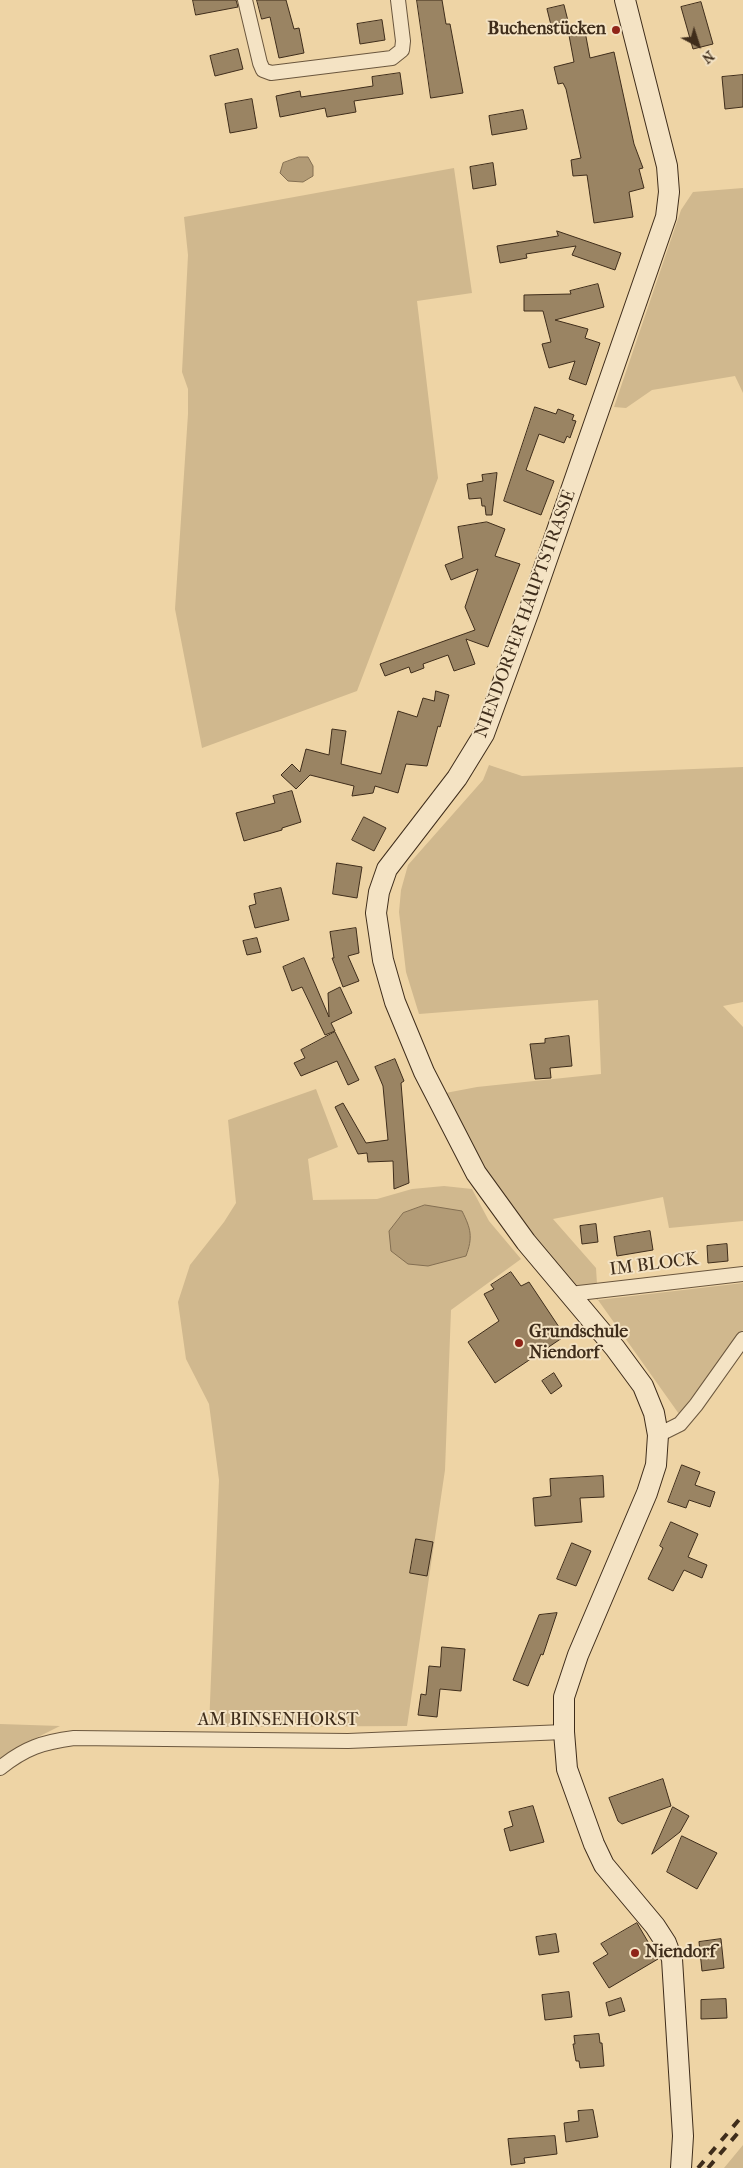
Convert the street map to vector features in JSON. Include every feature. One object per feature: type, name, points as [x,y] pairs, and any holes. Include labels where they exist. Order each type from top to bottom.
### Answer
[{"type":"main road","name":"NIENDORFER HAUPTSTRASSE","points":[[625,0],[667,166],[669,192],[666,217],[530,611],[487,726],[457,778],[387,869],[379,892],[376,913],[383,960],[395,1002],[435,1095],[476,1174],[526,1242],[615,1348],[643,1386],[654,1413],[658,1435],[656,1465],[647,1493],[578,1655],[564,1697],[564,1732],[567,1769],[594,1844],[604,1865],[655,1926],[666,1943],[672,1959],[683,2136],[681,2168]]},
{"type":"street","points":[[245,0],[260,63],[263,70],[271,72],[392,58],[402,50],[403,41],[398,0]]},
{"type":"street","name":"IM BLOCK","points":[[570,1294],[743,1274]]},
{"type":"street","points":[[658,1435],[680,1424],[696,1405],[743,1339]]},
{"type":"street","name":"AM BINSENHORST","points":[[0,1768],[30,1747],[50,1741],[74,1738],[348,1741],[564,1732]]},
{"type":"shaded area","points":[[299,157],[308,157],[313,166],[313,176],[303,182],[288,181],[280,173],[283,163]]},
{"type":"shaded area","points":[[454,168],[472,293],[417,301],[438,478],[357,691],[202,748],[175,609],[188,414],[188,389],[182,372],[188,255],[184,217]]},
{"type":"shaded area","points":[[743,188],[743,393],[735,376],[652,390],[626,408],[614,407],[681,210],[693,192]]},
{"type":"shaded area","points":[[489,765],[522,776],[743,767],[743,1002],[723,1006],[743,1027],[743,1221],[669,1228],[663,1197],[553,1219],[596,1268],[598,1300],[568,1284],[500,1209],[435,1095],[477,1087],[601,1074],[598,1000],[419,1014],[406,972],[399,912],[401,890],[408,865],[483,780]]},
{"type":"shaded area","points":[[316,1089],[338,1147],[308,1159],[313,1200],[377,1199],[412,1189],[444,1186],[472,1189],[489,1221],[521,1259],[451,1310],[445,1470],[407,1726],[209,1727],[219,1480],[209,1404],[186,1359],[178,1302],[190,1265],[224,1222],[236,1203],[228,1120]]},
{"type":"shaded area","points":[[425,1205],[462,1211],[470,1233],[470,1243],[466,1256],[428,1266],[408,1264],[391,1251],[389,1231],[403,1213]]},
{"type":"shaded area","points":[[743,1283],[743,1330],[679,1414],[598,1300]]},
{"type":"shaded area","points":[[0,1724],[60,1726],[26,1743],[0,1762]]},
{"type":"shaded area","points":[[743,2145],[743,2168],[724,2168]]},
{"type":"building","points":[[193,0],[236,0],[238,7],[196,15]]},
{"type":"building","points":[[257,0],[286,0],[294,29],[299,28],[304,53],[279,58],[270,17],[262,19]]},
{"type":"building","points":[[417,0],[442,0],[446,24],[450,24],[463,93],[431,98]]},
{"type":"building","points":[[701,2],[713,44],[693,49],[681,7]]},
{"type":"building","points":[[564,5],[568,21],[551,25],[547,9]]},
{"type":"building","points":[[382,20],[385,40],[360,44],[357,24]]},
{"type":"building","points":[[584,26],[590,58],[614,52],[634,144],[643,168],[639,169],[644,188],[629,192],[633,217],[594,223],[587,175],[573,176],[571,160],[581,158],[566,89],[563,83],[558,84],[554,67],[574,62],[568,30]]},
{"type":"building","points":[[238,49],[243,69],[215,76],[210,56]]},
{"type":"building","points":[[400,73],[403,94],[354,101],[356,112],[327,117],[325,108],[280,117],[276,96],[300,91],[301,97],[373,86],[372,77]]},
{"type":"building","points":[[743,75],[743,107],[725,109],[722,77]]},
{"type":"building","points":[[252,99],[257,128],[230,133],[225,104]]},
{"type":"building","points":[[523,110],[527,129],[492,135],[489,116]]},
{"type":"building","points":[[493,163],[496,185],[473,189],[470,167]]},
{"type":"building","points":[[557,231],[621,253],[615,270],[572,255],[576,246],[526,254],[527,258],[500,263],[497,246],[558,236]]},
{"type":"building","points":[[598,284],[604,307],[555,320],[588,329],[585,338],[600,343],[586,385],[569,379],[575,361],[549,368],[542,344],[551,342],[543,311],[524,311],[524,295],[571,294],[570,291]]},
{"type":"building","points":[[535,407],[556,414],[558,409],[574,415],[572,420],[576,421],[570,438],[567,436],[564,443],[539,434],[526,470],[554,481],[541,515],[504,501]]},
{"type":"building","points":[[497,473],[492,515],[486,515],[485,506],[482,506],[481,498],[469,499],[467,484],[483,481],[482,475]]},
{"type":"building","points":[[487,522],[505,529],[495,556],[520,564],[488,647],[466,639],[475,664],[454,671],[448,655],[423,664],[424,668],[411,673],[409,667],[385,676],[380,664],[475,630],[465,607],[478,569],[451,580],[445,565],[463,558],[458,527]]},
{"type":"building","points":[[436,691],[449,695],[427,766],[406,764],[398,793],[375,786],[373,793],[352,796],[354,786],[310,775],[296,789],[281,775],[292,764],[300,772],[306,749],[329,755],[332,729],[346,731],[341,764],[381,774],[398,711],[417,717],[423,698],[434,701]]},
{"type":"building","points":[[292,791],[301,822],[282,828],[282,830],[244,841],[236,813],[275,803],[273,796]]},
{"type":"building","points":[[364,817],[386,828],[374,851],[352,840]]},
{"type":"building","points":[[337,863],[362,867],[357,898],[333,894]]},
{"type":"building","points":[[281,888],[289,920],[255,928],[249,906],[256,904],[254,894]]},
{"type":"building","points":[[356,928],[359,953],[348,956],[359,981],[343,987],[332,958],[334,958],[330,932]]},
{"type":"building","points":[[257,938],[261,952],[247,955],[243,941]]},
{"type":"building","points":[[304,958],[329,1017],[328,993],[340,987],[352,1013],[331,1023],[335,1031],[325,1035],[302,987],[292,991],[283,967]]},
{"type":"building","points":[[335,1032],[359,1080],[348,1085],[337,1061],[301,1076],[294,1063],[305,1058],[301,1050]]},
{"type":"building","points":[[569,1036],[572,1066],[550,1068],[551,1078],[535,1079],[530,1044],[545,1043],[545,1039]]},
{"type":"building","points":[[395,1059],[404,1081],[401,1083],[409,1183],[394,1189],[393,1161],[368,1162],[367,1153],[358,1154],[335,1107],[343,1103],[366,1143],[388,1140],[383,1086],[375,1067]]},
{"type":"building","points":[[596,1224],[598,1242],[582,1244],[580,1226]]},
{"type":"building","points":[[650,1231],[653,1250],[617,1256],[614,1237]]},
{"type":"building","points":[[727,1244],[728,1261],[708,1263],[707,1246]]},
{"type":"building","points":[[511,1272],[521,1286],[529,1282],[565,1336],[495,1383],[468,1342],[499,1321],[484,1294],[494,1289],[491,1285]]},
{"type":"building","points":[[554,1373],[562,1386],[551,1394],[542,1381]]},
{"type":"building","points":[[682,1465],[700,1472],[695,1485],[715,1492],[710,1507],[689,1500],[686,1508],[668,1502]]},
{"type":"building","points":[[603,1476],[604,1497],[580,1498],[582,1522],[535,1526],[533,1498],[551,1496],[550,1479]]},
{"type":"building","points":[[671,1522],[698,1534],[688,1557],[707,1565],[702,1578],[684,1570],[673,1591],[648,1579],[663,1548],[660,1546]]},
{"type":"building","points":[[416,1539],[433,1542],[427,1576],[410,1573]]},
{"type":"building","points":[[572,1543],[591,1551],[576,1586],[557,1579]]},
{"type":"building","points":[[557,1613],[543,1655],[541,1654],[528,1686],[513,1680],[539,1615]]},
{"type":"building","points":[[442,1647],[465,1649],[461,1691],[440,1689],[437,1717],[418,1715],[421,1694],[426,1695],[429,1666],[440,1667]]},
{"type":"building","points":[[663,1779],[671,1806],[622,1824],[618,1821],[609,1798]]},
{"type":"building","points":[[533,1806],[544,1842],[510,1851],[504,1829],[513,1826],[509,1812]]},
{"type":"building","points":[[673,1807],[689,1816],[680,1832],[652,1854]]},
{"type":"building","points":[[682,1836],[717,1853],[697,1889],[667,1872]]},
{"type":"building","points":[[637,1923],[658,1959],[609,1988],[593,1963],[608,1954],[601,1944]]},
{"type":"building","points":[[556,1934],[559,1952],[539,1955],[536,1937]]},
{"type":"building","points":[[721,1939],[724,1968],[702,1971],[699,1942]]},
{"type":"building","points":[[569,1992],[572,2017],[545,2020],[542,1995]]},
{"type":"building","points":[[621,1998],[625,2011],[609,2016],[606,2003]]},
{"type":"building","points":[[726,1999],[727,2018],[701,2019],[701,2000]]},
{"type":"building","points":[[599,2034],[600,2043],[602,2043],[604,2066],[580,2068],[579,2061],[576,2061],[573,2044],[575,2044],[574,2036]]},
{"type":"building","points":[[593,2110],[598,2137],[566,2142],[564,2123],[579,2121],[578,2111]]},
{"type":"building","points":[[555,2136],[557,2154],[524,2158],[525,2163],[511,2165],[508,2139]]},
{"type":"railway","points":[[698,2168],[743,2115]]},
{"type":"railway","points":[[708,2168],[743,2127]]},
{"type":"place","name":"Buchenstücken","points":[[616,30]]},
{"type":"place","name":"Grundschule Niendorf","points":[[519,1343]]},
{"type":"place","name":"Niendorf","points":[[635,1953]]}]
